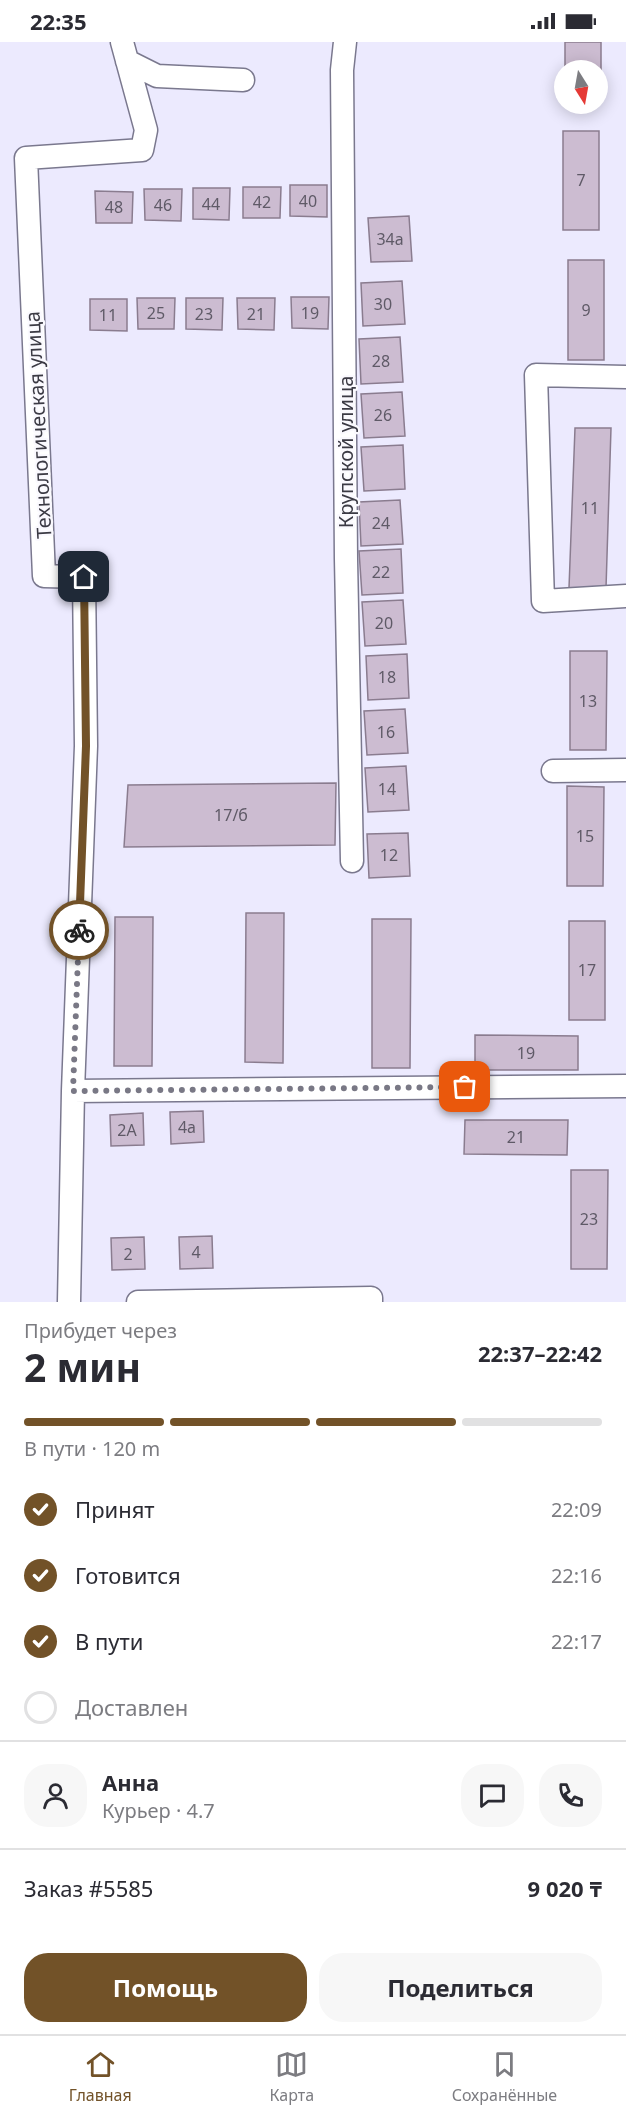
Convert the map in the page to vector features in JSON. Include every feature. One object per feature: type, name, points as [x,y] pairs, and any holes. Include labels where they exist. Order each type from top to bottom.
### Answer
[{"type":"street","name":"Крупской улица","points":[[345,42],[342,70],[346,547],[352,861]]},
{"type":"street","points":[[124,51],[157,75],[243,80]]},
{"type":"street","name":"Технологическая улица","points":[[69,1302],[73,1091],[86,746],[84,577],[44,576],[26,158],[142,150],[146,129],[124,51]]},
{"type":"street","points":[[626,377],[536,375],[543,601],[626,596]]},
{"type":"street","points":[[554,771],[626,770]]},
{"type":"street","points":[[73,1091],[626,1086]]},
{"type":"street","points":[[138,1302],[371,1298],[371,1302]]},
{"type":"building","points":[[565,42],[601,42],[601,60],[565,60]]},
{"type":"building","points":[[563,131],[599,131],[599,230],[563,230]]},
{"type":"building","points":[[290,185],[327,185],[327,217],[290,216]]},
{"type":"building","points":[[243,187],[281,187],[280,218],[243,218]]},
{"type":"building","points":[[193,188],[230,188],[229,220],[193,219]]},
{"type":"building","points":[[144,189],[182,189],[181,221],[145,220]]},
{"type":"building","points":[[95,191],[133,192],[132,223],[96,223]]},
{"type":"building","points":[[409,216],[412,261],[371,262],[368,218]]},
{"type":"building","points":[[568,260],[604,260],[604,360],[568,360]]},
{"type":"building","points":[[402,281],[405,324],[363,326],[361,283]]},
{"type":"building","points":[[291,297],[329,297],[328,329],[292,328]]},
{"type":"building","points":[[137,298],[175,298],[174,329],[138,329]]},
{"type":"building","points":[[186,298],[223,298],[222,330],[186,329]]},
{"type":"building","points":[[237,298],[275,298],[274,330],[238,329]]},
{"type":"building","points":[[90,299],[127,299],[127,331],[90,330]]},
{"type":"building","points":[[400,337],[403,382],[361,384],[359,339]]},
{"type":"building","points":[[402,392],[405,436],[364,438],[361,394]]},
{"type":"building","points":[[575,428],[611,428],[606,588],[569,588]]},
{"type":"building","points":[[403,445],[405,489],[364,491],[361,447]]},
{"type":"building","points":[[400,500],[403,544],[361,546],[359,502]]},
{"type":"building","points":[[401,549],[403,593],[362,595],[359,551]]},
{"type":"building","points":[[403,600],[406,644],[365,646],[362,602]]},
{"type":"building","points":[[570,651],[607,651],[606,750],[570,750]]},
{"type":"building","points":[[407,654],[409,698],[368,700],[366,656]]},
{"type":"building","points":[[405,709],[408,753],[367,755],[364,711]]},
{"type":"building","points":[[406,766],[409,810],[368,812],[365,768]]},
{"type":"building","points":[[336,783],[335,845],[124,847],[128,785]]},
{"type":"building","points":[[567,786],[604,787],[603,886],[567,886]]},
{"type":"building","points":[[408,833],[410,876],[369,878],[367,834]]},
{"type":"building","points":[[246,913],[284,913],[283,1063],[245,1062]]},
{"type":"building","points":[[115,917],[153,917],[152,1066],[114,1066]]},
{"type":"building","points":[[372,919],[411,919],[410,1068],[372,1068]]},
{"type":"building","points":[[569,921],[605,921],[605,1020],[569,1020]]},
{"type":"building","points":[[475,1035],[578,1036],[578,1070],[475,1070]]},
{"type":"building","points":[[203,1111],[204,1142],[171,1144],[170,1112]]},
{"type":"building","points":[[143,1113],[144,1145],[111,1146],[110,1115]]},
{"type":"building","points":[[465,1120],[568,1120],[567,1155],[464,1154]]},
{"type":"building","points":[[571,1170],[608,1170],[607,1269],[571,1269]]},
{"type":"building","points":[[212,1236],[213,1268],[180,1269],[179,1237]]},
{"type":"building","points":[[144,1237],[145,1269],[112,1270],[111,1238]]},
{"type":"way so far","points":[[79,930],[73,1091],[465,1087]]},
{"type":"route","points":[[79,930],[86,746],[84,577]]}]
